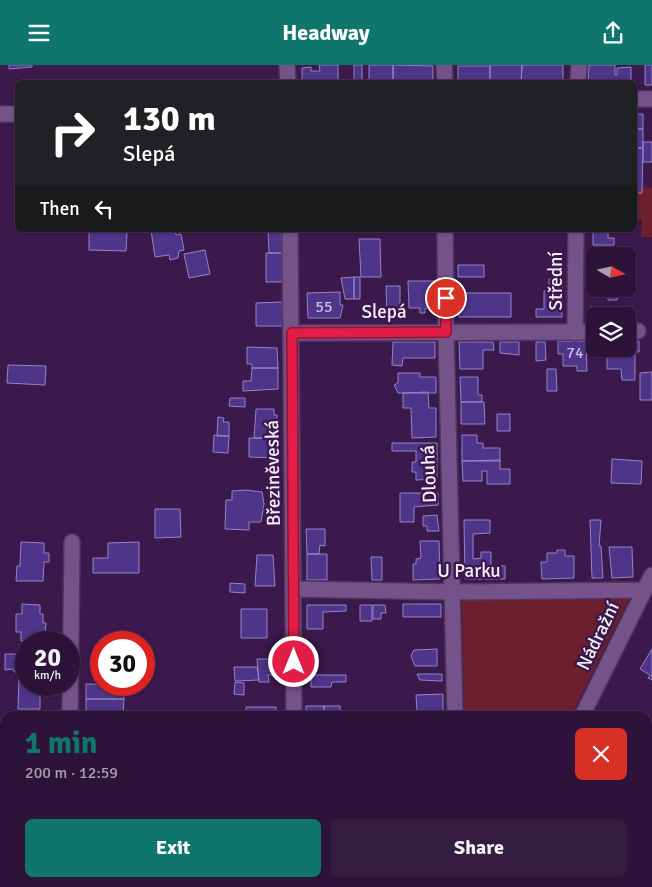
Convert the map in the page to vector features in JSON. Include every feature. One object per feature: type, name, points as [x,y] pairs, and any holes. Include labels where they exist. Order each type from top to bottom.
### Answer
[{"type":"street","points":[[287,65],[288,80]]},
{"type":"street","points":[[444,65],[444,80]]},
{"type":"street","points":[[578,80],[579,65]]},
{"type":"street","points":[[637,99],[652,99]]},
{"type":"street","points":[[0,114],[15,113]]},
{"type":"street","name":"Březiněveská","points":[[290,232],[294,711]]},
{"type":"street","name":"Dlouhá","points":[[445,232],[455,711]]},
{"type":"street","name":"Střední","points":[[575,333],[576,232]]},
{"type":"street","name":"Slepá","points":[[292,333],[586,332]]},
{"type":"street","points":[[70,711],[72,542]]},
{"type":"street","name":"Nádražní","points":[[584,711],[652,575]]},
{"type":"street","name":"U Parku","points":[[294,589],[453,592],[643,590]]},
{"type":"shaded area","points":[[642,187],[652,188],[652,237],[641,237],[642,219],[637,219],[637,191]]},
{"type":"shaded area","points":[[629,599],[573,711],[464,711],[462,600]]},
{"type":"building","points":[[9,65],[32,65],[32,67],[9,69]]},
{"type":"building","points":[[319,65],[338,65],[338,80],[302,80],[302,68],[311,67],[311,71],[320,71]]},
{"type":"building","points":[[354,65],[362,65],[362,80],[354,80]]},
{"type":"building","points":[[369,65],[393,65],[393,80],[369,80]]},
{"type":"building","points":[[393,65],[433,66],[433,80],[393,80]]},
{"type":"building","points":[[490,65],[522,65],[521,80],[490,80]]},
{"type":"building","points":[[522,65],[563,65],[563,80],[521,80]]},
{"type":"building","points":[[589,65],[615,65],[615,75],[617,75],[617,68],[631,67],[631,80],[588,80]]},
{"type":"building","points":[[645,65],[652,65],[652,85],[645,85]]},
{"type":"building","points":[[458,66],[490,66],[490,80],[458,80]]},
{"type":"building","points":[[637,114],[643,114],[643,129],[637,129]]},
{"type":"building","points":[[637,129],[643,129],[643,148],[637,148]]},
{"type":"building","points":[[643,142],[652,142],[652,162],[643,162]]},
{"type":"building","points":[[637,148],[643,148],[642,193],[637,193]]},
{"type":"building","points":[[89,232],[127,232],[126,251],[89,250]]},
{"type":"building","points":[[151,232],[175,232],[176,235],[181,234],[184,250],[179,251],[178,258],[170,260],[169,255],[155,257]]},
{"type":"building","points":[[268,232],[281,232],[282,253],[269,253]]},
{"type":"building","points":[[593,232],[608,232],[608,238],[614,238],[614,245],[593,245]]},
{"type":"building","points":[[359,239],[380,239],[381,277],[361,277]]},
{"type":"building","points":[[205,250],[210,274],[189,278],[184,254]]},
{"type":"building","points":[[266,253],[282,253],[282,282],[266,282]]},
{"type":"building","points":[[458,265],[484,265],[484,277],[458,277]]},
{"type":"building","points":[[354,277],[360,277],[360,299],[354,299]]},
{"type":"building","points":[[354,277],[354,299],[345,299],[341,278]]},
{"type":"building","points":[[549,279],[562,280],[562,317],[536,317],[536,309],[544,309],[544,291],[549,291]]},
{"type":"building","points":[[408,281],[434,281],[434,308],[425,308],[425,313],[420,313],[420,308],[409,308]]},
{"type":"building","points":[[386,286],[400,286],[400,317],[387,317]]},
{"type":"building","points":[[340,292],[340,305],[343,305],[340,318],[308,318],[307,293]]},
{"type":"building","points":[[459,293],[511,293],[511,317],[459,317]]},
{"type":"building","points":[[608,297],[617,297],[617,300],[608,300]]},
{"type":"building","points":[[282,302],[283,326],[256,326],[256,303]]},
{"type":"building","points":[[558,341],[586,341],[587,371],[577,371],[577,366],[563,366],[563,354],[558,354]]},
{"type":"building","points":[[636,341],[639,341],[639,352],[636,352]]},
{"type":"building","points":[[393,342],[435,342],[435,358],[403,358],[402,366],[392,365]]},
{"type":"building","points":[[459,342],[493,342],[494,350],[483,350],[483,369],[460,369]]},
{"type":"building","points":[[500,342],[519,342],[519,355],[500,353]]},
{"type":"building","points":[[536,342],[545,342],[546,360],[536,361]]},
{"type":"building","points":[[247,347],[277,348],[278,368],[252,368],[252,364],[247,364]]},
{"type":"building","points":[[607,357],[635,357],[635,380],[622,380],[621,369],[607,369]]},
{"type":"building","points":[[8,365],[46,366],[45,385],[7,383]]},
{"type":"building","points":[[252,368],[278,368],[278,389],[243,391],[243,381],[251,381]]},
{"type":"building","points":[[547,369],[556,369],[557,391],[547,391]]},
{"type":"building","points":[[652,372],[652,400],[640,400],[640,373]]},
{"type":"building","points":[[398,373],[420,373],[420,377],[436,377],[436,393],[398,393],[394,385],[398,383]]},
{"type":"building","points":[[460,377],[478,377],[478,395],[482,395],[482,402],[461,402]]},
{"type":"building","points":[[428,392],[429,408],[436,408],[436,437],[412,438],[411,408],[403,408],[403,393]]},
{"type":"building","points":[[230,398],[245,398],[245,407],[229,406]]},
{"type":"building","points":[[461,402],[484,402],[485,424],[461,424]]},
{"type":"building","points":[[256,409],[274,409],[274,415],[277,415],[277,438],[254,438]]},
{"type":"building","points":[[497,414],[510,414],[510,431],[497,431]]},
{"type":"building","points":[[218,417],[224,418],[223,422],[229,422],[229,436],[217,436]]},
{"type":"building","points":[[214,435],[229,436],[228,453],[213,452]]},
{"type":"building","points":[[462,435],[477,435],[477,443],[483,443],[483,448],[500,448],[500,461],[462,461]]},
{"type":"building","points":[[249,438],[277,438],[277,458],[249,457]]},
{"type":"building","points":[[392,443],[437,443],[437,479],[416,480],[416,472],[412,472],[412,462],[416,462],[416,451],[392,451]]},
{"type":"building","points":[[612,459],[642,461],[641,484],[611,483]]},
{"type":"building","points":[[500,460],[500,469],[510,469],[510,484],[487,484],[487,471],[482,471],[482,481],[463,481],[462,461]]},
{"type":"building","points":[[232,491],[262,492],[264,504],[261,522],[249,522],[249,530],[225,529],[226,500],[232,500]]},
{"type":"building","points":[[400,493],[438,493],[438,505],[414,507],[414,522],[400,522]]},
{"type":"building","points":[[155,509],[180,509],[181,537],[155,538]]},
{"type":"building","points":[[437,515],[439,531],[427,531],[427,526],[423,526],[423,516]]},
{"type":"building","points":[[464,520],[490,520],[490,533],[473,534],[473,559],[481,558],[481,552],[491,552],[491,566],[505,566],[505,579],[465,579]]},
{"type":"building","points":[[590,520],[601,520],[599,546],[601,546],[603,578],[592,578]]},
{"type":"building","points":[[306,529],[325,529],[325,546],[320,545],[319,554],[307,554]]},
{"type":"building","points":[[420,541],[439,541],[440,579],[413,580],[413,564],[416,564],[416,559],[421,558]]},
{"type":"building","points":[[21,542],[44,543],[44,553],[49,553],[49,562],[44,562],[43,581],[16,581],[17,566],[20,566]]},
{"type":"building","points":[[139,542],[139,573],[93,573],[93,558],[108,558],[108,543]]},
{"type":"building","points":[[609,547],[632,547],[633,577],[612,578]]},
{"type":"building","points":[[557,550],[565,550],[565,556],[574,556],[574,578],[542,579],[541,562],[547,562],[547,553],[557,553]]},
{"type":"building","points":[[307,554],[327,554],[327,580],[307,580]]},
{"type":"building","points":[[257,555],[273,555],[275,586],[255,586]]},
{"type":"building","points":[[371,557],[382,557],[382,580],[372,580]]},
{"type":"building","points":[[230,583],[245,584],[245,593],[230,592]]},
{"type":"building","points":[[22,604],[40,605],[43,623],[46,623],[45,631],[16,631],[16,614],[22,614]]},
{"type":"building","points":[[403,604],[441,604],[441,617],[403,617]]},
{"type":"building","points":[[307,605],[346,605],[346,611],[323,612],[323,629],[307,629]]},
{"type":"building","points":[[360,605],[372,605],[372,621],[360,621]]},
{"type":"building","points":[[373,605],[385,605],[386,613],[381,613],[381,619],[373,619]]},
{"type":"building","points":[[241,609],[267,609],[267,638],[241,638]]},
{"type":"building","points":[[437,649],[437,666],[415,666],[411,656],[414,650]]},
{"type":"building","points":[[652,649],[652,680],[648,678],[650,675],[640,669]]},
{"type":"building","points":[[5,654],[15,654],[15,672],[12,669],[5,670]]},
{"type":"building","points":[[257,659],[275,659],[275,675],[268,675],[269,682],[259,682]]},
{"type":"building","points":[[234,667],[257,667],[259,680],[235,681]]},
{"type":"building","points":[[417,674],[442,674],[442,681],[420,680]]},
{"type":"building","points":[[311,675],[346,675],[346,682],[332,682],[331,687],[311,687]]},
{"type":"building","points":[[235,682],[244,683],[244,695],[234,694]]},
{"type":"building","points":[[86,684],[90,684],[90,696],[124,696],[124,699],[86,699]]},
{"type":"building","points":[[443,694],[443,711],[417,711],[416,695]]},
{"type":"building","points":[[18,696],[40,696],[40,709],[18,709]]},
{"type":"building","points":[[86,699],[124,699],[123,711],[86,711]]},
{"type":"building","points":[[306,706],[324,706],[324,711],[306,711]]},
{"type":"building","points":[[324,706],[340,706],[340,711],[324,711]]},
{"type":"building","points":[[246,707],[276,707],[276,711],[246,711]]},
{"type":"route","points":[[294,662],[292,333],[446,332],[446,298]]}]
